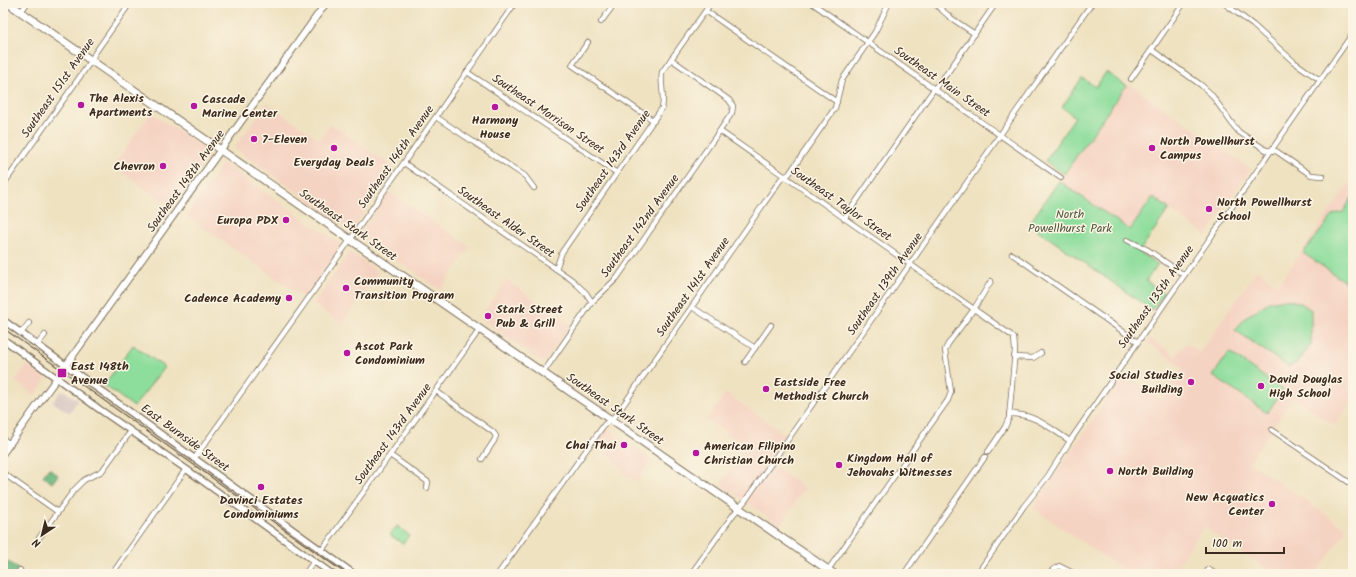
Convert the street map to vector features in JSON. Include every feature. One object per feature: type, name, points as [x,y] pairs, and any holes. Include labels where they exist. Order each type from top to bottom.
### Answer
[{"type":"main road","name":"Southeast Stark Street","points":[[8,3],[831,572]]},
{"type":"main road","name":"Southeast 148th Avenue","points":[[3,454],[326,3]]},
{"type":"street","points":[[21,12],[27,3]]},
{"type":"street","name":"Southeast 151st Avenue","points":[[3,185],[91,61],[130,3]]},
{"type":"street","name":"Southeast 146th Avenue","points":[[194,459],[350,240],[515,3]]},
{"type":"street","points":[[601,22],[615,3]]},
{"type":"street","name":"Southeast 143rd Avenue","points":[[556,268],[562,252],[662,108],[664,102],[661,85],[662,72],[711,3]]},
{"type":"street","name":"Southeast Main Street","points":[[812,3],[1061,178]]},
{"type":"street","name":"Southeast 141st Avenue","points":[[498,574],[604,425],[617,414],[768,197],[781,179],[789,174],[835,108],[842,80],[881,22],[889,3]]},
{"type":"street","points":[[934,3],[974,34]]},
{"type":"street","points":[[844,219],[934,89],[996,3]]},
{"type":"street","name":"Southeast 139th Avenue","points":[[690,574],[739,508],[1092,3]]},
{"type":"street","points":[[1131,79],[1184,3]]},
{"type":"street","points":[[1224,3],[1253,25],[1294,62],[1320,80]]},
{"type":"street","points":[[706,11],[837,102]]},
{"type":"street","name":"Southeast 135th Avenue","points":[[977,574],[1024,506],[1048,476],[1270,150],[1353,33]]},
{"type":"street","points":[[588,42],[572,65],[654,121]]},
{"type":"street","points":[[1152,50],[1201,85],[1211,94],[1239,132],[1266,150],[1276,151],[1311,175],[1323,176]]},
{"type":"street","name":"Southeast 142nd Avenue","points":[[543,373],[592,302],[617,278],[732,113],[733,106],[729,100],[671,58]]},
{"type":"street","name":"Southeast Morrison Street","points":[[467,72],[617,173]]},
{"type":"street","points":[[436,117],[525,176],[534,188]]},
{"type":"street","name":"Southeast Taylor Street","points":[[720,131],[1011,335],[1014,343],[1014,356],[1009,414],[1005,427],[988,452]]},
{"type":"street","name":"Southeast Alder Street","points":[[404,163],[556,268],[580,286],[592,302]]},
{"type":"street","points":[[1127,240],[1148,250],[1184,275]]},
{"type":"street","points":[[1012,254],[1138,342]]},
{"type":"street","points":[[831,572],[948,400],[951,392],[945,350],[991,282]]},
{"type":"street","points":[[692,307],[755,348]]},
{"type":"street","name":"East Burnside Street","points":[[3,320],[354,574]]},
{"type":"street","points":[[21,333],[29,323]]},
{"type":"street","points":[[745,362],[771,325]]},
{"type":"street","name":"Southeast 143rd Avenue","points":[[322,550],[480,329]]},
{"type":"street","points":[[37,345],[45,335]]},
{"type":"street","name":"East Burnside Street","points":[[3,339],[332,574]]},
{"type":"street","points":[[1014,356],[1033,358],[1041,353]]},
{"type":"street","points":[[436,391],[493,432],[496,436],[482,459]]},
{"type":"street","points":[[1009,414],[1025,415],[1034,418],[1070,442]]},
{"type":"street","points":[[1272,430],[1353,485]]},
{"type":"street","points":[[39,538],[80,484],[102,471],[131,431]]},
{"type":"street","points":[[3,439],[10,444]]},
{"type":"street","points":[[390,455],[428,482],[427,488]]},
{"type":"street","points":[[904,574],[985,457]]},
{"type":"street","points":[[112,574],[186,470]]},
{"type":"street","points":[[3,473],[58,512]]},
{"type":"street","points":[[305,574],[314,561]]},
{"type":"street","points":[[1047,574],[1059,566],[1074,574]]},
{"type":"street","points":[[1207,572],[1215,574]]},
{"type":"shaded area","name":"North Powellhurst Campus","points":[[1128,83],[1251,169],[1218,217],[1207,236],[1153,198],[1130,230],[1059,181]]},
{"type":"shaded area","points":[[267,103],[320,140],[331,124],[394,168],[352,231],[234,148]]},
{"type":"shaded area","points":[[151,113],[208,152],[207,159],[172,207],[113,166]]},
{"type":"shaded area","points":[[223,164],[342,245],[304,298],[186,215]]},
{"type":"shaded area","name":"David Douglas High School","points":[[1353,178],[1353,399],[1335,426],[1293,398],[1249,462],[1347,529],[1316,574],[1274,574],[1204,527],[1171,574],[1129,574],[1033,508],[1102,406],[1125,375],[1161,400],[1183,368],[1146,342],[1149,338],[1176,356],[1186,343],[1200,352],[1257,270],[1278,285]]},
{"type":"shaded area","points":[[389,192],[470,247],[440,290],[360,235]]},
{"type":"shaded area","name":"Community Transition Program","points":[[350,252],[379,272],[342,324],[313,304]]},
{"type":"shaded area","points":[[506,280],[571,324],[544,363],[480,318]]},
{"type":"shaded area","points":[[27,365],[46,379],[35,395],[15,381]]},
{"type":"shaded area","points":[[65,391],[78,400],[69,413],[53,402],[60,392]]},
{"type":"shaded area","points":[[726,393],[786,435],[767,462],[805,488],[780,525],[720,484],[746,447],[707,420]]},
{"type":"shaded area","points":[[607,428],[652,460],[637,482],[622,472],[624,469],[614,462],[615,460],[595,446]]},
{"type":"green space","name":"North Powellhurst Park","points":[[1106,72],[1126,86],[1064,174],[1045,161],[1075,117],[1062,107],[1082,78],[1096,87]]},
{"type":"green space","name":"North Powellhurst Park","points":[[1059,181],[1130,230],[1153,197],[1169,209],[1139,252],[1158,264],[1146,281],[1164,293],[1152,310],[1029,224]]},
{"type":"green space","points":[[1353,196],[1353,287],[1303,253],[1334,214],[1343,212]]},
{"type":"green space","points":[[1285,299],[1301,303],[1311,310],[1311,345],[1296,364],[1294,363],[1291,366],[1287,366],[1235,330],[1246,317],[1269,302]]},
{"type":"green space","points":[[133,345],[164,367],[134,407],[104,385]]},
{"type":"green space","points":[[1229,352],[1283,390],[1267,413],[1213,376]]},
{"type":"green space","points":[[49,468],[58,475],[52,483],[43,476]]},
{"type":"green space","points":[[397,526],[409,535],[403,544],[390,535]]},
{"type":"green space","points":[[3,558],[18,569],[15,574],[3,574]]},
{"type":"tram line","points":[[3,328],[346,574]]},
{"type":"place","name":"The Alexis Apartments","points":[[81,105]]},
{"type":"place","name":"Cascade Marine Center","points":[[194,106]]},
{"type":"place","name":"Harmony House","points":[[495,107]]},
{"type":"place","name":"7-Eleven","points":[[254,139]]},
{"type":"place","name":"Everyday Deals","points":[[334,148]]},
{"type":"place","name":"North Powellhurst Campus","points":[[1152,148]]},
{"type":"place","name":"Chevron","points":[[163,166]]},
{"type":"place","name":"North Powellhurst School","points":[[1209,209]]},
{"type":"place","name":"Europa PDX","points":[[286,220]]},
{"type":"place","name":"Community Transition Program","points":[[346,288]]},
{"type":"place","name":"Cadence Academy","points":[[289,298]]},
{"type":"place","name":"Stark Street Pub & Grill","points":[[488,316]]},
{"type":"place","name":"Ascot Park Condominium","points":[[347,353]]},
{"type":"place","name":"East 148th Avenue","points":[[62,373]]},
{"type":"place","name":"Social Studies Building","points":[[1191,382]]},
{"type":"place","name":"David Douglas High School","points":[[1261,386]]},
{"type":"place","name":"Eastside Free Methodist Church","points":[[766,389]]},
{"type":"place","name":"Chai Thai","points":[[624,445]]},
{"type":"place","name":"American Filipino Christian Church","points":[[696,453]]},
{"type":"place","name":"Kingdom Hall of Jehovahs Witnesses","points":[[839,465]]},
{"type":"place","name":"North Building","points":[[1110,471]]},
{"type":"place","name":"Davinci Estates Condominiums","points":[[261,487]]},
{"type":"place","name":"New Acquatics Center","points":[[1272,504]]}]
